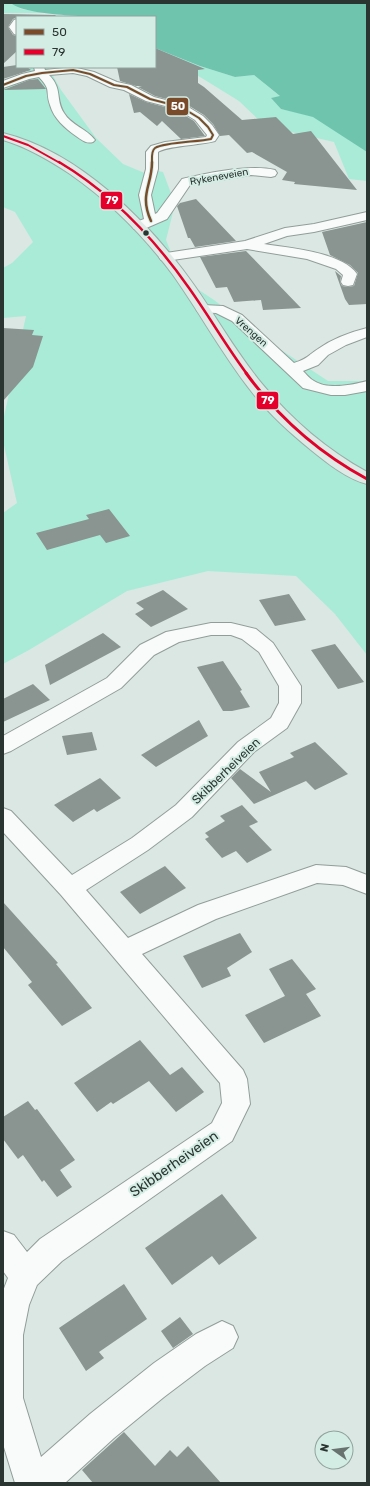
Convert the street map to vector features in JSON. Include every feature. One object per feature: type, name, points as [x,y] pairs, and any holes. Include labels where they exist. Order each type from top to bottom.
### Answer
[{"type":"main road","points":[[3,136],[33,148],[76,173],[98,188],[138,226],[166,257],[256,387],[280,414],[334,459],[367,479]]},
{"type":"street","points":[[3,85],[40,70],[73,70],[92,68]]},
{"type":"street","points":[[40,70],[51,85],[55,104],[62,120],[89,140]]},
{"type":"street","points":[[73,70],[90,74],[114,85],[127,87],[150,99],[181,106],[199,118],[208,127],[213,135],[211,139],[204,141],[165,145],[155,148],[152,152],[152,169],[146,195],[148,214],[151,221]]},
{"type":"street","name":"Rykeneveien","points":[[138,226],[162,216],[186,182],[251,171],[271,173]]},
{"type":"street","points":[[166,257],[247,245],[285,232],[314,228],[367,216]]},
{"type":"street","points":[[247,245],[310,255],[332,262],[341,266],[350,274],[348,282]]},
{"type":"street","name":"Vrengen","points":[[203,309],[218,309],[238,318],[309,385],[320,390],[341,391],[367,386]]},
{"type":"street","points":[[292,369],[313,362],[323,352],[341,342],[367,332]]},
{"type":"street","name":"Skibberheiveien","points":[[3,746],[114,683],[147,650],[174,637],[196,632],[211,629],[230,629],[249,634],[266,648],[290,686],[290,703],[279,723],[246,747],[184,811],[140,844],[70,888]]},
{"type":"street","name":"Skibberheiveien","points":[[3,817],[70,888],[233,1079],[236,1104],[222,1132],[51,1250],[25,1274],[13,1305],[7,1335],[6,1398],[32,1483]]},
{"type":"street","points":[[124,951],[207,912],[316,874],[346,876],[367,885]]},
{"type":"street","points":[[3,1246],[25,1274]]},
{"type":"street","points":[[36,1483],[51,1472],[112,1418],[198,1351],[222,1337]]},
{"type":"shaded area","points":[[3,3],[11,3],[21,9],[48,13],[3,13]]},
{"type":"shaded area","points":[[11,3],[367,3],[367,152],[313,117],[281,109],[271,98],[280,96],[254,75],[235,77],[200,66],[156,48],[156,16],[79,16],[37,12],[21,8]]},
{"type":"shaded area","points":[[156,48],[200,66],[235,77],[254,75],[281,97],[271,98],[281,109],[313,116],[367,152],[367,181],[349,179],[334,142],[265,126],[239,101],[171,60],[156,60]]},
{"type":"shaded area","points":[[30,68],[49,68],[61,90],[96,138],[123,164],[147,174],[153,170],[163,172],[175,204],[166,240],[181,278],[214,300],[266,340],[328,381],[367,381],[367,655],[335,614],[296,576],[208,571],[127,591],[3,664],[3,513],[17,503],[3,441],[3,421],[26,316],[3,318],[3,268],[12,263],[33,242],[15,212],[3,207],[3,80],[24,75]]},
{"type":"building","points":[[3,14],[56,15],[16,16],[8,27],[13,35],[16,36],[16,52],[3,64]]},
{"type":"building","points":[[156,48],[205,69],[198,70],[198,83],[242,120],[276,117],[293,134],[311,131],[357,190],[294,184],[295,182],[282,180],[287,172],[252,152],[247,153],[229,135],[220,136],[213,124],[204,115],[186,104],[155,96],[138,87],[142,86],[136,86],[120,81],[117,68],[156,68]]},
{"type":"building","points":[[16,65],[16,68],[28,68],[31,70],[3,79],[3,67]]},
{"type":"building","points":[[38,79],[46,89],[3,90],[29,80]]},
{"type":"building","points":[[129,94],[146,102],[176,110],[194,121],[205,136],[181,139],[162,121],[157,126],[140,112],[134,113]]},
{"type":"building","points":[[196,199],[236,241],[195,247],[190,238],[188,238],[177,206],[180,203]]},
{"type":"building","points":[[367,222],[367,304],[349,305],[345,299],[335,271],[341,276],[340,282],[342,286],[348,287],[354,286],[358,273],[350,265],[330,255],[322,232]]},
{"type":"building","points":[[246,251],[301,308],[263,310],[261,300],[234,302],[227,287],[216,288],[200,257]]},
{"type":"building","points":[[3,328],[34,330],[32,335],[43,336],[33,367],[3,401]]},
{"type":"building","points":[[109,509],[130,536],[106,543],[100,535],[47,550],[36,533],[89,519],[86,515]]},
{"type":"building","points":[[163,590],[188,609],[151,627],[135,614],[144,609],[136,603]]},
{"type":"building","points":[[289,594],[306,620],[275,626],[259,600]]},
{"type":"building","points":[[103,633],[121,647],[50,685],[45,665]]},
{"type":"building","points":[[335,644],[364,682],[338,689],[311,650]]},
{"type":"building","points":[[223,661],[242,690],[240,691],[250,707],[232,711],[223,711],[197,667]]},
{"type":"building","points":[[33,684],[50,700],[3,722],[3,699]]},
{"type":"building","points":[[199,720],[208,736],[156,767],[141,755]]},
{"type":"building","points":[[92,732],[97,750],[67,755],[62,736]]},
{"type":"building","points":[[315,742],[348,774],[315,790],[306,781],[254,804],[231,778],[240,769],[271,792],[259,772],[294,757],[290,753]]},
{"type":"building","points":[[100,778],[121,798],[97,812],[94,809],[73,822],[54,805]]},
{"type":"building","points":[[242,805],[258,822],[249,826],[272,850],[247,863],[236,851],[222,858],[205,839],[209,837],[205,833],[225,821],[220,816]]},
{"type":"building","points":[[165,866],[186,888],[140,914],[120,892]]},
{"type":"building","points":[[3,902],[58,963],[56,964],[92,1008],[62,1026],[28,985],[32,982],[3,947]]},
{"type":"building","points":[[240,933],[252,952],[227,968],[231,976],[202,988],[183,956]]},
{"type":"building","points":[[292,959],[316,989],[306,994],[321,1016],[264,1043],[245,1015],[285,996],[269,969]]},
{"type":"building","points":[[140,1040],[170,1075],[182,1067],[204,1092],[176,1112],[149,1081],[113,1104],[111,1102],[97,1112],[74,1083]]},
{"type":"building","points":[[28,1101],[35,1110],[37,1109],[75,1160],[60,1170],[72,1187],[57,1197],[44,1180],[42,1182],[23,1155],[18,1159],[3,1139],[3,1117]]},
{"type":"building","points":[[222,1194],[257,1238],[219,1265],[212,1256],[172,1285],[145,1248]]},
{"type":"building","points":[[124,1284],[147,1319],[99,1352],[104,1358],[86,1371],[59,1328]]},
{"type":"building","points":[[180,1317],[193,1334],[173,1348],[161,1331]]},
{"type":"building","points":[[124,1432],[155,1466],[170,1450],[177,1457],[188,1446],[221,1483],[93,1483],[82,1470]]},
{"type":"transit line","name":"50","points":[[3,85],[26,76],[73,70],[90,74],[114,85],[127,87],[150,99],[181,107],[199,118],[208,127],[213,135],[211,139],[165,145],[155,148],[152,152],[152,169],[145,195],[148,214],[151,221]]},
{"type":"transit line","name":"79","points":[[3,136],[28,145],[66,166],[80,175],[120,207],[144,231],[178,273],[201,305],[244,371],[267,400],[307,439],[337,461],[367,479]]}]
